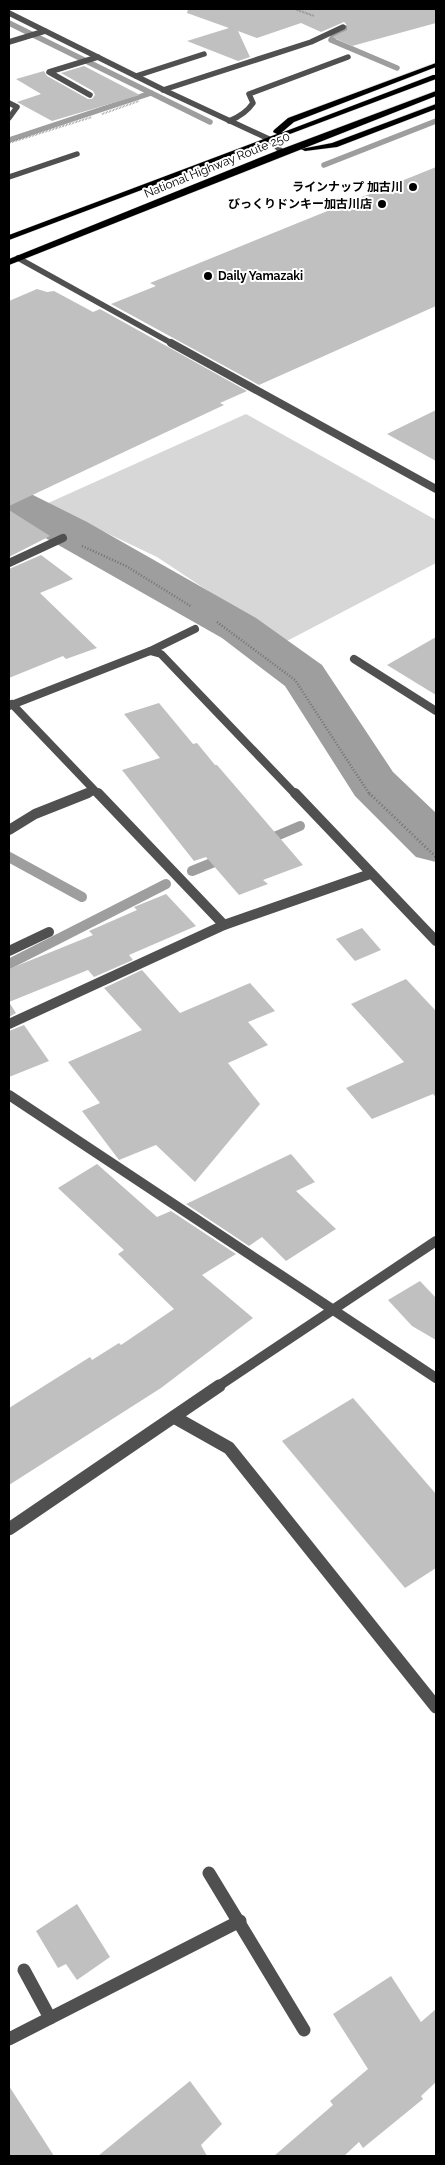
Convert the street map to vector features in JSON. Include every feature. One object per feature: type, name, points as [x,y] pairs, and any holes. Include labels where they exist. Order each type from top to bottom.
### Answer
[{"type":"highway","points":[[269,139],[291,120],[436,65]]},
{"type":"highway","name":"National Highway Route 250","points":[[9,238],[436,77]]},
{"type":"highway","name":"National Highway Route 250","points":[[9,262],[282,152],[436,93]]},
{"type":"highway","points":[[282,152],[334,145],[436,106]]},
{"type":"street","points":[[9,14],[163,90],[269,139],[282,152]]},
{"type":"street","points":[[163,90],[311,42],[343,27]]},
{"type":"street","points":[[9,42],[45,31]]},
{"type":"street","points":[[136,76],[204,54]]},
{"type":"street","points":[[90,95],[49,72],[98,57]]},
{"type":"street","points":[[229,121],[242,116],[251,107],[253,104],[249,94],[348,57]]},
{"type":"street","points":[[9,103],[17,107],[9,118]]},
{"type":"street","points":[[9,177],[77,154]]},
{"type":"street","points":[[18,258],[436,489]]},
{"type":"street","points":[[10,561],[63,538]]},
{"type":"street","points":[[195,629],[150,652],[10,705],[224,924]]},
{"type":"street","points":[[150,652],[161,654],[370,874],[436,940]]},
{"type":"street","points":[[354,659],[436,711]]},
{"type":"street","points":[[9,830],[35,814],[94,791]]},
{"type":"street","points":[[9,1024],[224,924],[370,874]]},
{"type":"street","points":[[11,947],[49,932]]},
{"type":"street","points":[[9,1095],[32,1108],[436,1378]]},
{"type":"street","points":[[9,1529],[332,1309],[436,1242]]},
{"type":"street","points":[[174,1417],[229,1448],[436,1707]]},
{"type":"street","points":[[208,1873],[240,1921],[304,2030]]},
{"type":"street","points":[[9,2039],[240,1921]]},
{"type":"street","points":[[24,1970],[50,2018]]},
{"type":"path","points":[[9,143],[144,100]]},
{"type":"path","points":[[63,538],[126,566],[200,612]]},
{"type":"path","points":[[216,622],[295,680],[372,798],[436,857]]},
{"type":"shaded area","points":[[246,414],[436,520],[436,563],[285,642],[157,557],[46,504]]},
{"type":"building","points":[[188,9],[436,9],[436,23],[352,46],[332,37],[347,30],[347,25],[344,22],[321,32],[301,23],[257,38],[238,31],[250,57],[238,61],[187,41],[229,28],[187,13]]},
{"type":"building","points":[[84,66],[140,95],[52,121],[17,102],[41,94],[16,79],[44,71],[47,76],[88,99],[92,99],[95,95],[93,91],[61,73]]},
{"type":"building","points":[[436,167],[436,306],[259,385],[111,304],[156,286],[150,283]]},
{"type":"building","points":[[37,289],[47,292],[54,291],[93,312],[100,309],[247,391],[220,403],[224,405],[9,506],[9,301]]},
{"type":"building","points":[[436,410],[436,461],[387,434]]},
{"type":"building","points":[[9,510],[50,536],[9,557]]},
{"type":"building","points":[[41,555],[73,579],[40,593],[97,648],[66,659],[63,656],[9,678],[9,569]]},
{"type":"building","points":[[436,637],[436,695],[387,665]]},
{"type":"building","points":[[159,703],[193,744],[197,743],[217,765],[303,865],[263,880],[268,884],[239,895],[206,857],[194,861],[122,770],[160,758],[124,714]]},
{"type":"building","points":[[166,894],[196,926],[129,955],[133,960],[94,977],[88,970],[9,1002],[9,969],[93,935],[89,931],[137,910],[134,907]]},
{"type":"building","points":[[362,928],[381,950],[355,961],[336,939]]},
{"type":"building","points":[[142,970],[180,1013],[250,983],[275,1011],[248,1022],[268,1045],[228,1063],[260,1104],[195,1182],[156,1145],[119,1160],[82,1111],[100,1103],[68,1062],[142,1030],[104,988]]},
{"type":"building","points":[[406,979],[436,1011],[436,1097],[433,1094],[372,1119],[346,1088],[404,1062],[351,1004]]},
{"type":"building","points":[[9,1002],[16,1013],[9,1017]]},
{"type":"building","points":[[24,1025],[49,1061],[9,1077],[9,1031]]},
{"type":"building","points":[[291,1154],[315,1182],[296,1191],[336,1229],[286,1261],[262,1237],[249,1246],[186,1204]]},
{"type":"building","points":[[97,1164],[157,1217],[171,1211],[236,1254],[202,1275],[253,1318],[161,1388],[9,1485],[9,1408],[90,1357],[92,1360],[119,1343],[121,1345],[174,1309],[118,1254],[124,1250],[58,1188]]},
{"type":"building","points":[[420,1281],[436,1298],[436,1340],[412,1326],[388,1300]]},
{"type":"building","points":[[353,1398],[436,1494],[436,1568],[405,1588],[282,1441]]},
{"type":"building","points":[[77,1904],[110,1957],[77,1980],[66,1964],[58,1968],[36,1931]]},
{"type":"building","points":[[391,1976],[421,2022],[436,2009],[436,2082],[421,2096],[423,2099],[363,2148],[359,2142],[344,2156],[274,2156],[333,2105],[330,2101],[368,2069],[333,2014]]},
{"type":"building","points":[[190,2081],[222,2124],[201,2145],[207,2156],[98,2156]]},
{"type":"building","points":[[9,2086],[54,2156],[9,2156]]},
{"type":"waterway","points":[[9,23],[210,122]]},
{"type":"waterway","points":[[359,23],[337,32],[331,40],[397,68]]},
{"type":"waterway","points":[[9,140],[151,93]]},
{"type":"waterway","points":[[324,165],[436,121]]},
{"type":"waterway","points":[[9,501],[70,532],[239,628],[304,676],[374,784],[436,844]]},
{"type":"waterway","points":[[267,840],[300,826]]},
{"type":"waterway","points":[[9,857],[82,897]]},
{"type":"waterway","points":[[192,871],[224,858]]},
{"type":"waterway","points":[[9,964],[166,884]]},
{"type":"place","name":"ラインナップ 加古川","points":[[413,187]]},
{"type":"place","name":"びっくりドンキー加古川店","points":[[382,204]]},
{"type":"place","name":"Daily Yamazaki","points":[[208,276]]}]
